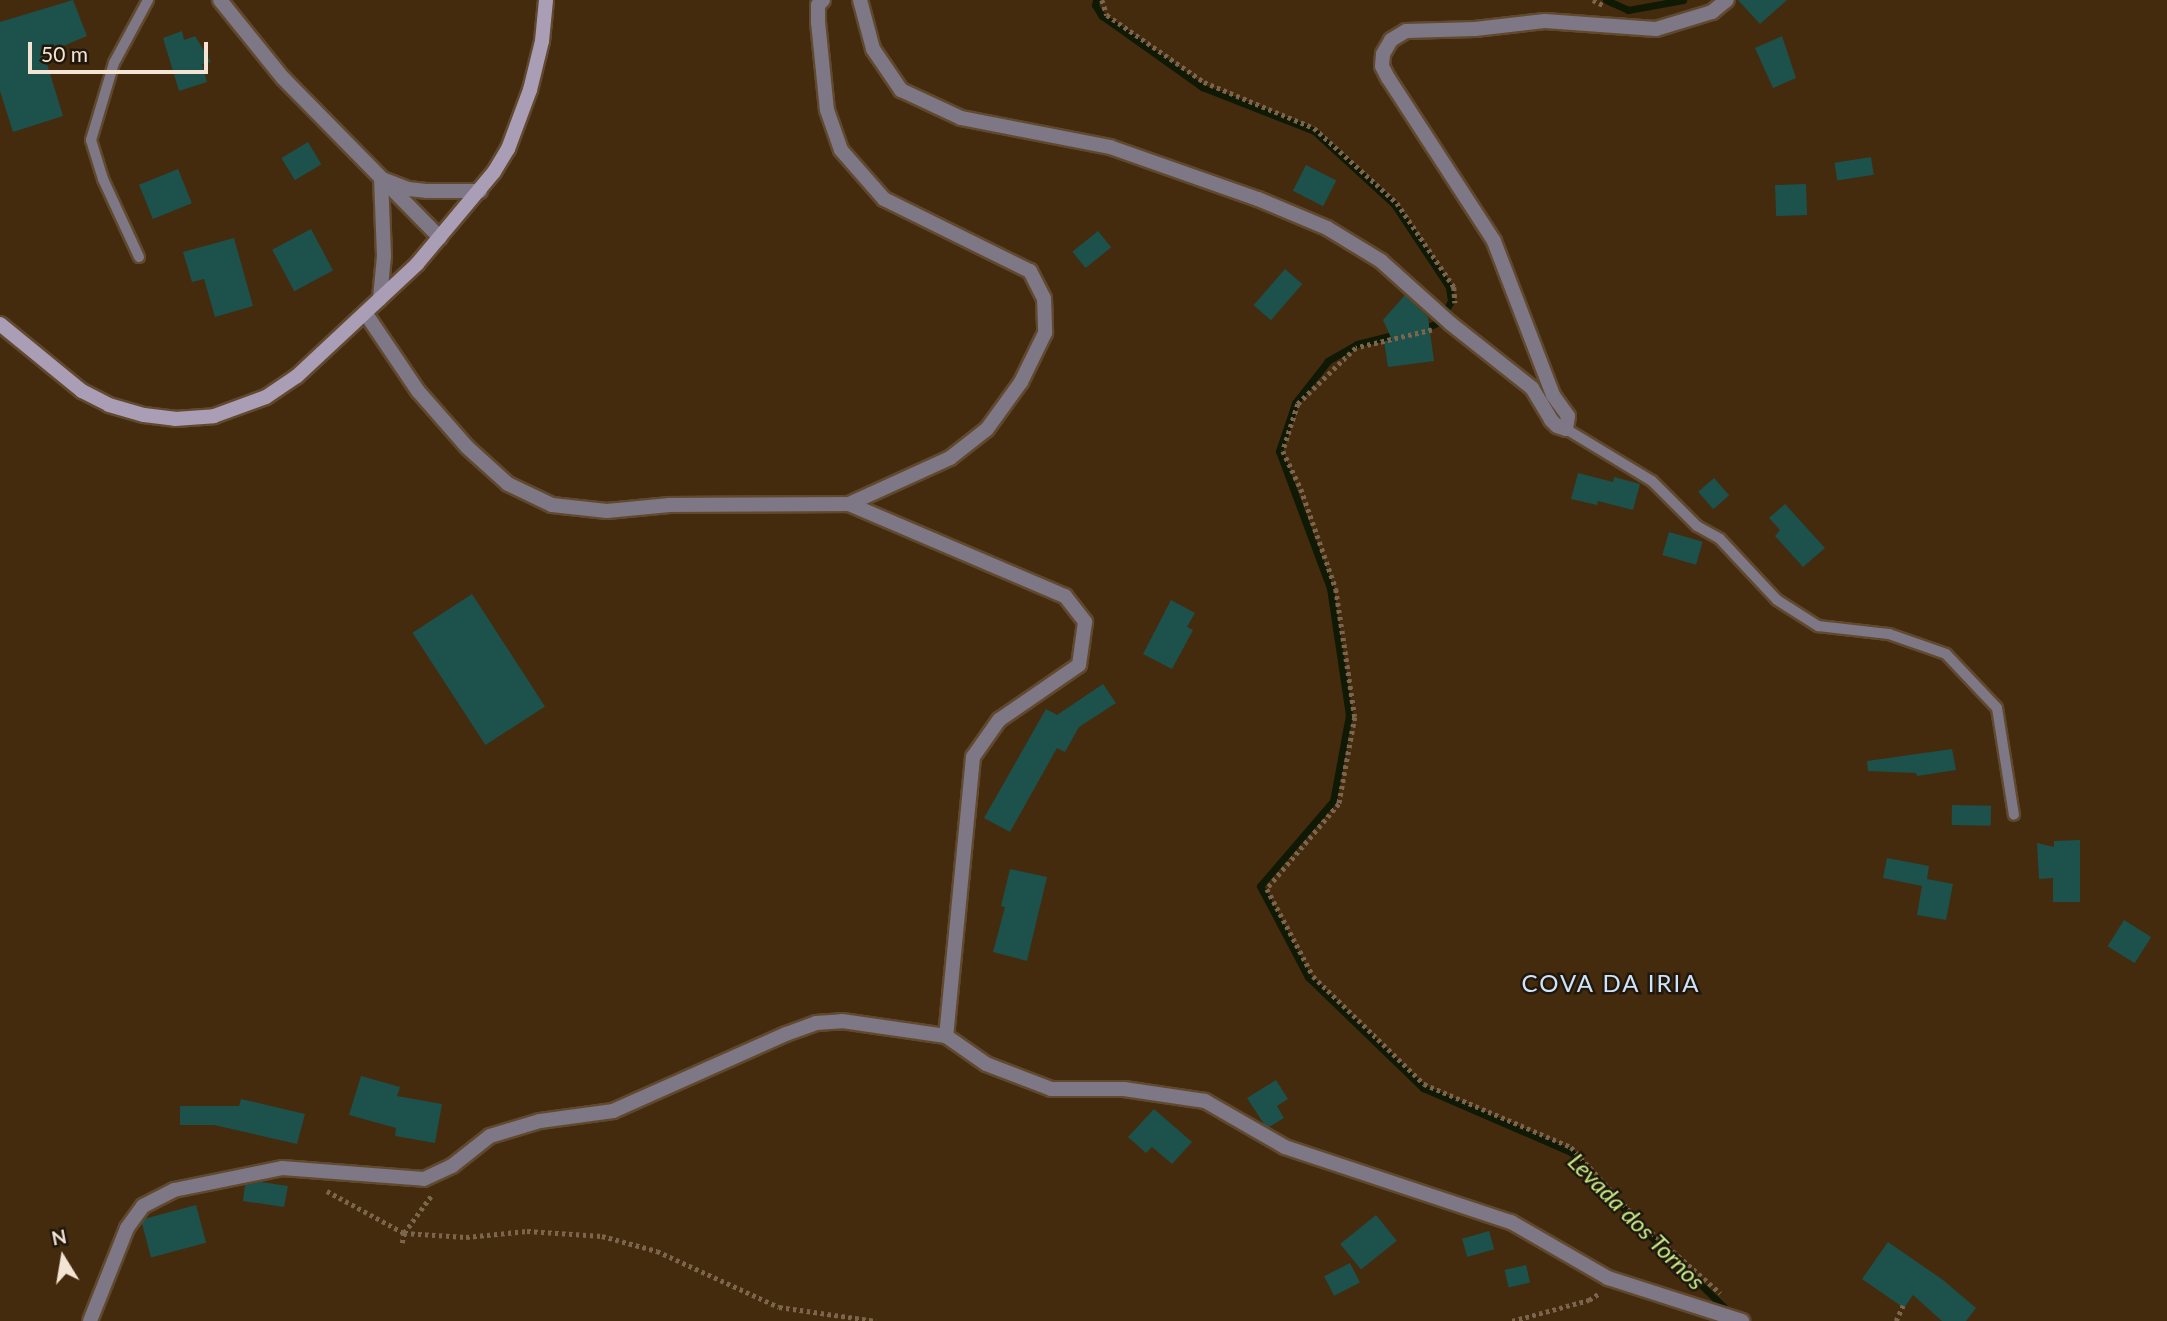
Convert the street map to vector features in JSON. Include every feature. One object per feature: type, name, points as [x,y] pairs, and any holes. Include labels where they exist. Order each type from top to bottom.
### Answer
[{"type":"main road","points":[[0,324],[82,391],[109,405],[144,415],[175,419],[214,416],[266,397],[297,376],[366,314],[440,239],[480,191],[508,149],[530,90],[542,41],[546,0]]},
{"type":"street","points":[[220,0],[283,78],[440,239]]},
{"type":"street","points":[[366,314],[418,391],[467,447],[508,484],[552,505],[607,511],[670,505],[849,503],[950,458],[987,429],[1021,382],[1045,333],[1044,298],[1030,271],[884,199],[841,150],[827,110],[818,22],[818,5],[823,0]]},
{"type":"street","points":[[860,0],[873,49],[901,90],[961,118],[1110,147],[1258,199],[1327,228],[1381,261],[1450,323],[1532,388],[1551,420],[1566,429],[1568,416],[1553,395],[1494,241],[1388,78],[1382,66],[1383,54],[1391,40],[1406,31],[1475,29],[1545,21],[1656,29],[1712,12],[1727,0]]},
{"type":"street","points":[[381,178],[408,189],[480,191]]},
{"type":"street","points":[[380,299],[384,256],[381,178]]},
{"type":"street","points":[[849,503],[1065,596],[1085,621],[1079,665],[999,720],[973,757],[946,1035]]},
{"type":"street","points":[[90,1321],[127,1228],[143,1206],[174,1190],[282,1168],[424,1179],[452,1166],[490,1136],[540,1122],[613,1111],[816,1023],[842,1021],[946,1035],[986,1064],[1051,1089],[1124,1089],[1205,1101],[1285,1147],[1511,1223],[1608,1278],[1738,1319]]},
{"type":"lane","points":[[139,257],[103,179],[91,140],[114,63],[148,0]]},
{"type":"lane","points":[[1566,429],[1652,481],[1697,526],[1720,539],[1777,600],[1818,626],[1889,634],[1946,654],[1997,708],[2014,815]]},
{"type":"path","points":[[1102,0],[1107,15],[1204,82],[1314,128],[1397,203],[1454,288],[1455,302],[1450,323],[1434,330],[1356,348],[1298,404],[1283,451],[1301,489],[1336,589],[1355,717],[1339,804],[1267,889],[1313,976],[1424,1084],[1571,1147],[1641,1223],[1727,1299],[1738,1319]]},
{"type":"path","points":[[402,1243],[404,1233],[437,1188],[424,1179]]},
{"type":"path","points":[[323,1189],[404,1233],[466,1237],[527,1231],[602,1236],[657,1251],[779,1307],[876,1321]]},
{"type":"path","points":[[1511,1321],[1589,1300],[1597,1295],[1608,1278]]},
{"type":"path","points":[[1896,1321],[1903,1305]]},
{"type":"building","points":[[73,0],[87,36],[44,54],[63,116],[13,132],[0,91],[0,22]]},
{"type":"building","points":[[1738,0],[1787,0],[1760,24]]},
{"type":"building","points":[[182,31],[184,40],[195,36],[211,62],[202,64],[207,82],[179,91],[163,38]]},
{"type":"building","points":[[1782,36],[1796,78],[1773,88],[1755,48]]},
{"type":"building","points":[[308,142],[321,164],[295,180],[281,158]]},
{"type":"building","points":[[1871,157],[1874,175],[1837,181],[1834,163]]},
{"type":"building","points":[[1306,165],[1336,180],[1323,206],[1293,191]]},
{"type":"building","points":[[178,169],[192,203],[153,219],[139,185]]},
{"type":"building","points":[[1806,184],[1807,215],[1776,216],[1775,185]]},
{"type":"building","points":[[311,229],[333,270],[294,291],[272,250]]},
{"type":"building","points":[[1098,231],[1111,247],[1086,268],[1072,252]]},
{"type":"building","points":[[234,238],[253,306],[215,317],[204,279],[192,282],[183,252]]},
{"type":"building","points":[[1285,269],[1302,284],[1271,320],[1254,305]]},
{"type":"building","points":[[1405,295],[1428,317],[1434,361],[1388,367],[1384,341],[1392,340],[1383,320]]},
{"type":"building","points":[[1578,473],[1613,482],[1614,477],[1640,484],[1633,510],[1598,501],[1597,505],[1571,499]]},
{"type":"building","points":[[1714,478],[1729,495],[1713,509],[1698,492]]},
{"type":"building","points":[[1785,504],[1825,548],[1803,567],[1775,536],[1780,530],[1769,518]]},
{"type":"building","points":[[1669,532],[1703,542],[1696,565],[1662,555]]},
{"type":"building","points":[[472,594],[545,706],[485,745],[412,633]]},
{"type":"building","points":[[1171,600],[1195,613],[1187,627],[1193,630],[1172,669],[1143,654]]},
{"type":"building","points":[[1103,684],[1116,703],[1079,727],[1065,752],[1057,748],[1010,832],[984,818],[1046,709],[1057,715]]},
{"type":"building","points":[[1952,749],[1956,770],[1917,776],[1916,773],[1868,771],[1867,761]]},
{"type":"building","points":[[1952,805],[1991,806],[1991,826],[1952,825]]},
{"type":"building","points":[[2080,840],[2080,902],[2053,902],[2053,878],[2039,879],[2037,843],[2054,847],[2054,841]]},
{"type":"building","points":[[1887,858],[1929,866],[1927,879],[1953,884],[1946,920],[1917,915],[1922,886],[1883,878]]},
{"type":"building","points":[[1010,869],[1047,877],[1027,961],[993,952],[1005,907],[1001,906]]},
{"type":"building","points":[[2124,920],[2151,937],[2135,963],[2108,946]]},
{"type":"building","points":[[361,1076],[400,1087],[397,1096],[442,1104],[435,1143],[395,1136],[396,1128],[349,1115]]},
{"type":"building","points":[[1276,1080],[1288,1099],[1277,1106],[1284,1118],[1269,1127],[1264,1124],[1247,1098]]},
{"type":"building","points":[[241,1099],[305,1114],[297,1144],[214,1125],[180,1125],[180,1106],[239,1106]]},
{"type":"building","points":[[1154,1109],[1192,1142],[1172,1164],[1152,1147],[1146,1153],[1128,1137]]},
{"type":"building","points":[[261,1182],[288,1186],[284,1207],[243,1201],[245,1185]]},
{"type":"building","points":[[196,1205],[206,1243],[151,1257],[141,1220]]},
{"type":"building","points":[[1376,1215],[1397,1241],[1361,1270],[1340,1244]]},
{"type":"building","points":[[1489,1231],[1494,1249],[1467,1257],[1462,1239]]},
{"type":"building","points":[[1888,1242],[1943,1280],[1976,1308],[1966,1321],[1942,1321],[1913,1295],[1904,1308],[1862,1279]]},
{"type":"building","points":[[1350,1263],[1360,1283],[1334,1296],[1324,1276]]},
{"type":"building","points":[[1526,1265],[1530,1283],[1509,1287],[1505,1270]]},
{"type":"waterway","name":"Levada dos Tornos","points":[[1096,0],[1095,5],[1102,16],[1202,87],[1314,131],[1394,204],[1449,287],[1451,301],[1447,308]]},
{"type":"waterway","name":"Levada dos Tornos","points":[[1606,0],[1628,10],[1683,0]]},
{"type":"waterway","name":"Levada dos Tornos","points":[[1423,329],[1437,323]]},
{"type":"waterway","name":"Levada dos Tornos","points":[[1397,334],[1357,344],[1328,361],[1295,403],[1279,451],[1330,588],[1349,715],[1333,801],[1260,886],[1308,977],[1423,1088],[1571,1152],[1640,1226],[1724,1307]]},
{"type":"district","name":"COVA DA IRIA","points":[[1611,983]]}]
